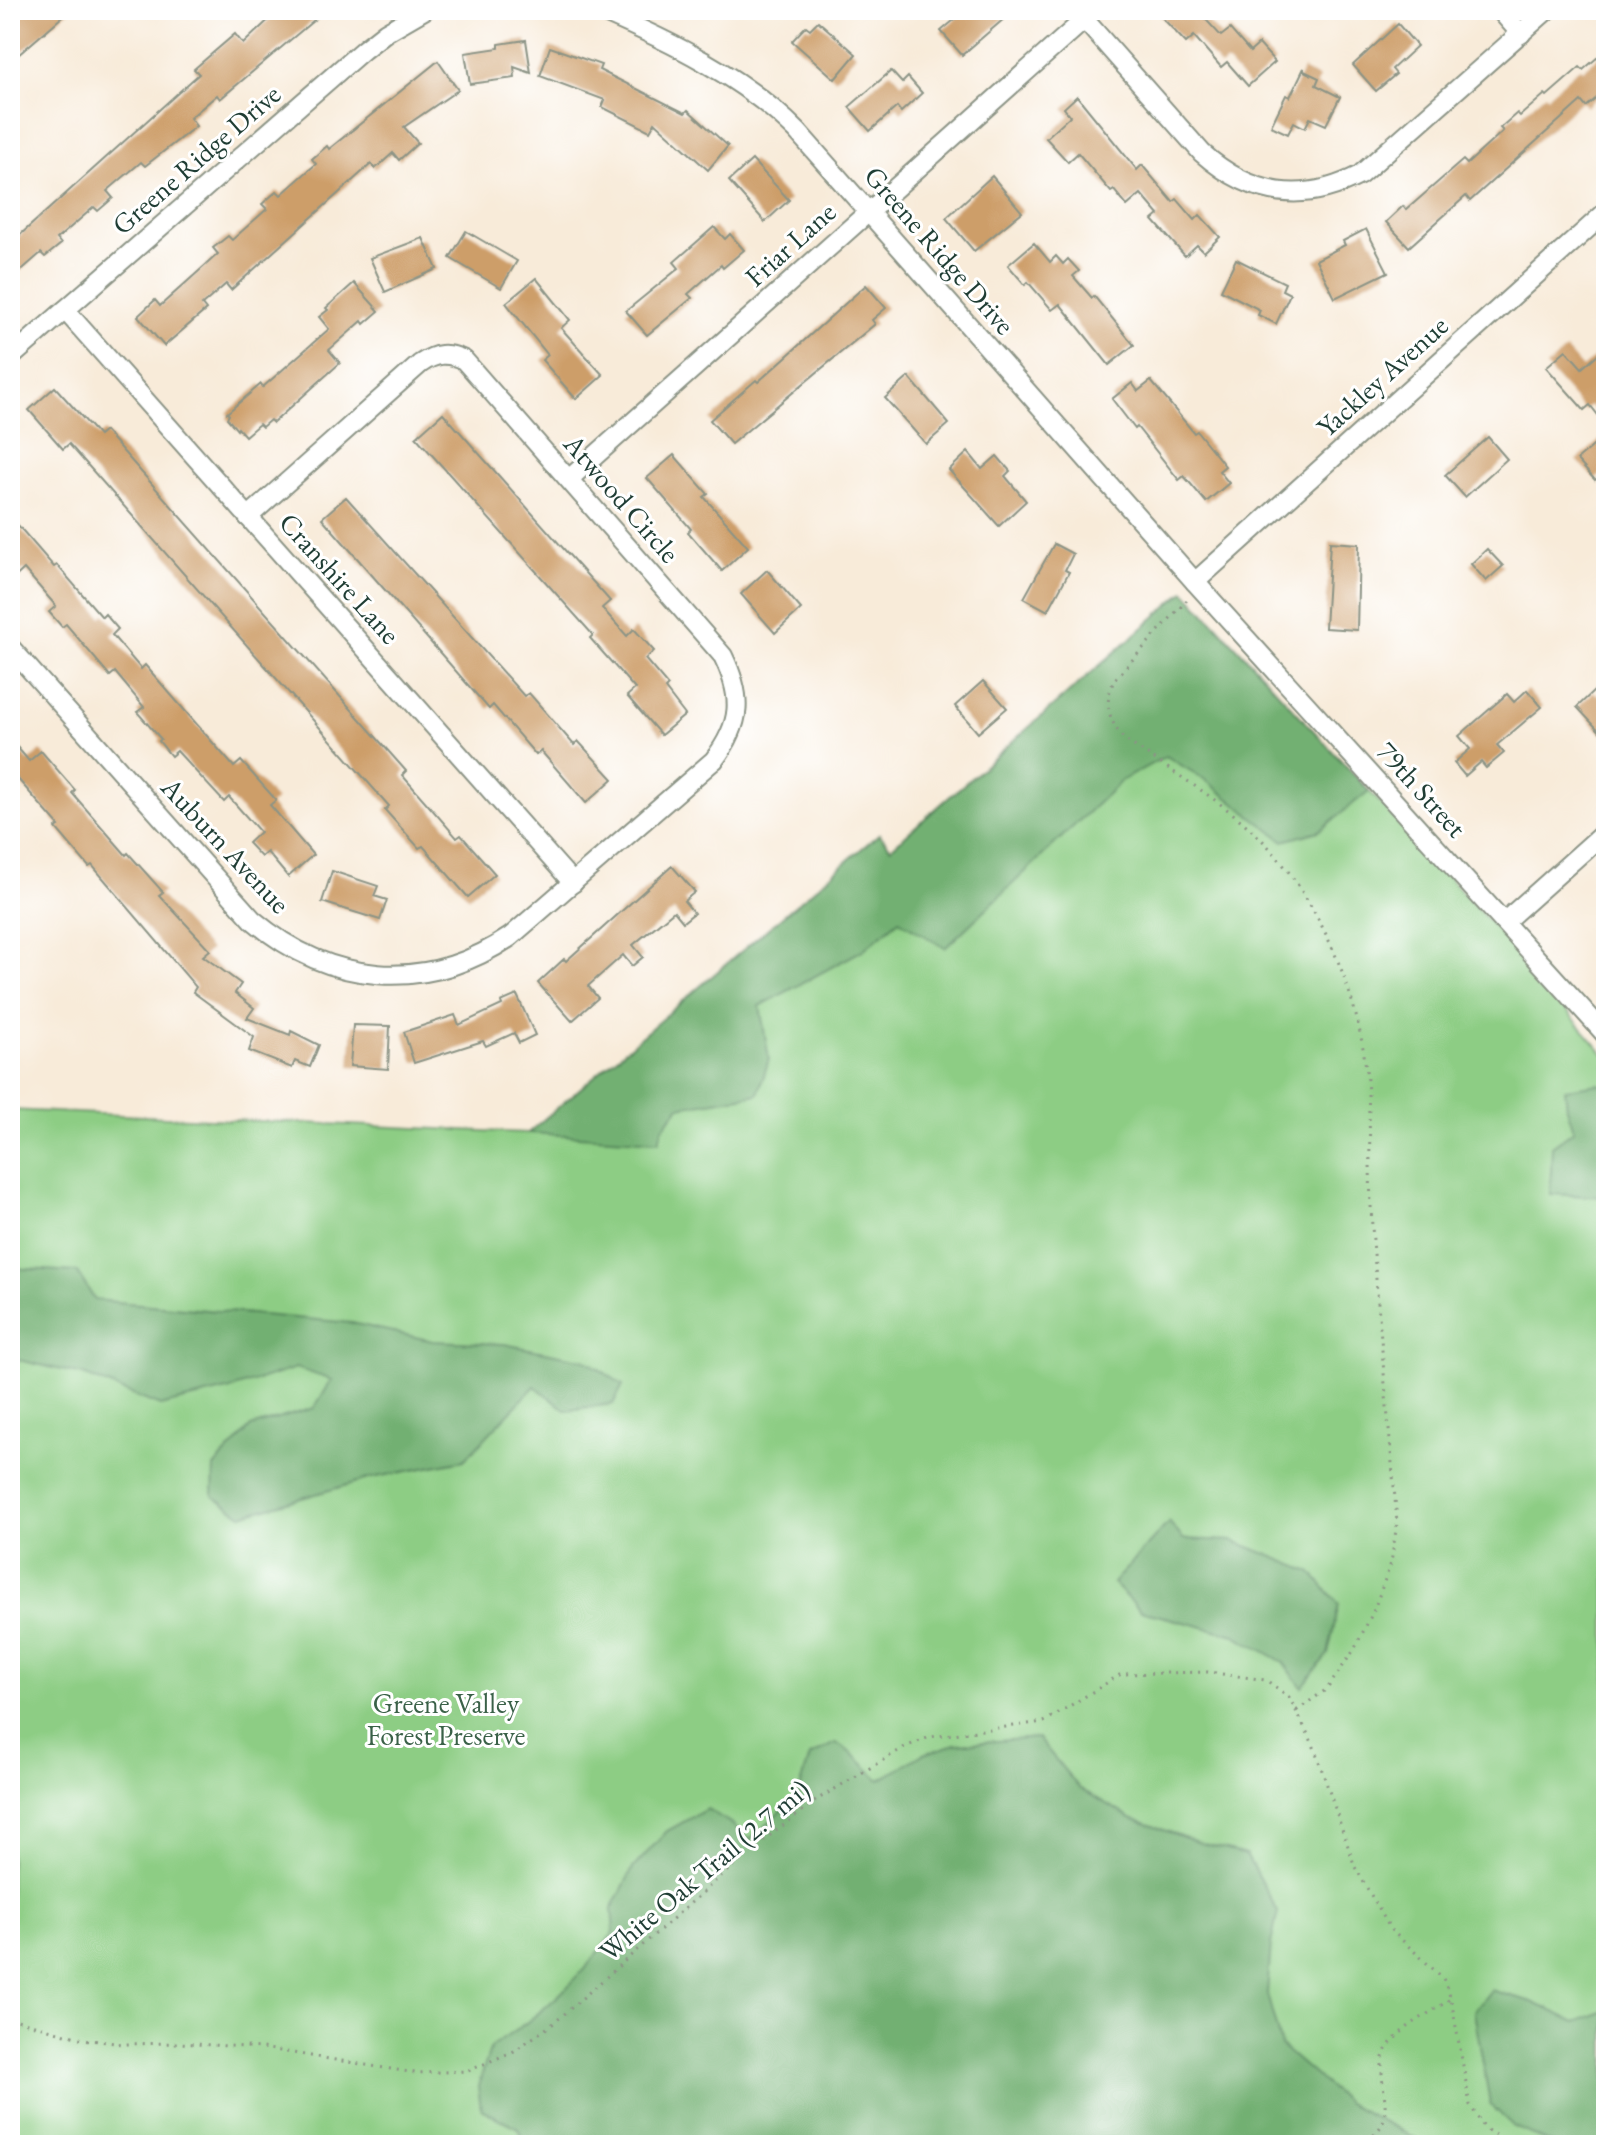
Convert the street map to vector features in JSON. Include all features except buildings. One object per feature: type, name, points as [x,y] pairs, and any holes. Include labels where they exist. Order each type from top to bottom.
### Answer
[{"type":"street","name":"Greene Ridge Drive","points":[[10,358],[363,50],[386,32],[424,10]]},
{"type":"street","name":"Greene Ridge Drive","points":[[598,10],[695,57],[736,81],[781,115],[1195,582]]},
{"type":"street","points":[[1500,10],[1521,34]]},
{"type":"street","points":[[1080,15],[1217,167],[1243,182],[1289,193],[1328,189],[1360,175],[1547,10]]},
{"type":"street","name":"Friar Lane","points":[[569,479],[868,211],[1080,15]]},
{"type":"street","name":"Yackley Avenue","points":[[1195,582],[1606,212]]},
{"type":"street","name":"Cranshire Lane","points":[[65,310],[573,883]]},
{"type":"street","name":"Atwood Circle","points":[[248,517],[431,356],[443,353],[464,360],[723,656],[734,677],[738,705],[731,736],[714,760],[573,883]]},
{"type":"street","name":"79th Street","points":[[1195,582],[1606,1035]]},
{"type":"street","name":"Auburn Avenue","points":[[10,647],[253,920],[281,943],[310,958],[341,969],[381,975],[415,974],[446,968],[493,948],[573,883]]},
{"type":"street","points":[[1504,922],[1606,831]]},
{"type":"path","points":[[1195,582],[1185,605],[1115,679],[1108,692],[1113,726],[1124,739],[1221,804],[1284,865],[1322,924],[1333,952],[1357,1022],[1367,1078],[1372,1223],[1397,1523],[1391,1563],[1373,1612],[1354,1650],[1327,1689],[1296,1711]]},
{"type":"path","name":"White Oak Trail (2.7 mi)","points":[[10,2018],[83,2039],[122,2044],[179,2043],[262,2048],[415,2073],[468,2071],[514,2051],[554,2023],[751,1850],[818,1799],[905,1747],[930,1737],[1044,1722],[1121,1674],[1208,1672],[1266,1680],[1289,1697],[1313,1744],[1355,1867],[1391,1930],[1443,1978],[1451,1999],[1470,2105],[1485,2129],[1516,2145]]},
{"type":"path","points":[[1319,2145],[1369,2137],[1378,2128],[1385,2117],[1380,2067],[1388,2047],[1413,2024],[1451,1999]]},
{"type":"green space","name":"Greene Valley Forest Preserve","points":[[1185,591],[1498,931],[1606,1056],[1606,2145],[10,2145],[10,1110],[528,1133],[879,834],[891,848]]},
{"type":"green space","points":[[1185,591],[1369,791],[1319,831],[1284,841],[1204,779],[1166,756],[1121,781],[945,948],[899,920],[863,950],[760,1006],[769,1059],[758,1094],[679,1107],[662,1129],[659,1141],[528,1133],[879,834],[891,848]]},
{"type":"green space","points":[[1598,1084],[1606,1086],[1606,1197],[1550,1194],[1552,1146],[1574,1130],[1565,1089]]},
{"type":"green space","points":[[10,1268],[77,1272],[95,1300],[352,1323],[433,1341],[504,1344],[586,1360],[623,1385],[613,1404],[566,1410],[535,1386],[464,1460],[372,1478],[242,1515],[213,1496],[214,1467],[251,1427],[314,1408],[332,1380],[296,1368],[228,1390],[160,1406],[83,1375],[10,1358]]},
{"type":"green space","points":[[1169,1522],[1183,1539],[1234,1541],[1311,1572],[1339,1604],[1328,1654],[1302,1687],[1283,1662],[1235,1635],[1141,1611],[1113,1583]]},
{"type":"green space","points":[[1038,1738],[1079,1788],[1131,1818],[1197,1842],[1246,1855],[1278,1912],[1271,1944],[1267,1994],[1281,2046],[1347,2103],[1428,2145],[525,2145],[518,2128],[481,2109],[478,2086],[491,2047],[543,2009],[601,1949],[614,1932],[612,1909],[633,1868],[667,1831],[707,1809],[732,1824],[750,1840],[798,1795],[810,1756],[836,1743],[853,1754],[880,1780],[923,1754],[955,1744]]},
{"type":"green space","points":[[1491,1990],[1532,2002],[1576,2022],[1606,2011],[1606,2145],[1555,2145],[1514,2127],[1490,2104],[1474,2012]]}]
